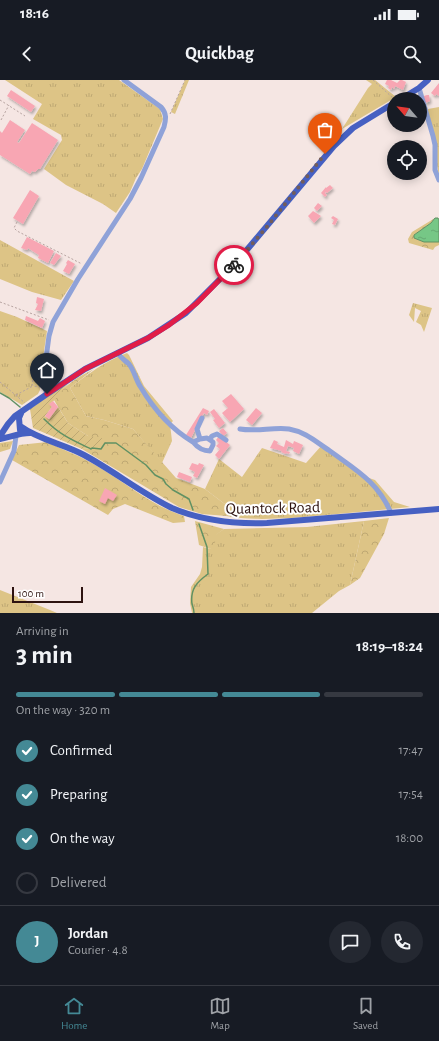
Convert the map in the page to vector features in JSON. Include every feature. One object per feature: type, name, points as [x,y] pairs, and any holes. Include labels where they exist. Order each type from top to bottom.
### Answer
[{"type":"main road","points":[[411,92],[423,83]]},
{"type":"main road","points":[[0,436],[15,416],[46,391],[85,369],[148,338],[169,325],[197,303],[235,264],[334,146],[353,128],[387,107]]},
{"type":"main road","points":[[6,428],[7,433],[15,435],[20,431],[20,418],[25,409]]},
{"type":"main road","points":[[10,422],[15,422],[20,426]]},
{"type":"main road","name":"Quantock Road","points":[[20,426],[32,433],[71,448],[89,457],[150,496],[172,508],[191,515],[209,519],[234,523],[268,524],[439,509]]},
{"type":"main road","name":"Quantock Road","points":[[0,439],[32,433]]},
{"type":"street","points":[[46,391],[47,346],[53,322],[86,266],[130,199],[164,127],[166,119],[164,110],[124,80]]},
{"type":"street","points":[[423,83],[432,136],[435,145],[435,170],[439,180]]},
{"type":"street","points":[[118,353],[121,359],[128,364],[153,406],[177,432],[202,449],[210,451],[213,445],[213,442],[210,439]]},
{"type":"street","points":[[200,439],[196,429],[202,418]]},
{"type":"street","points":[[240,429],[287,429],[312,438],[366,477],[384,499],[391,513]]},
{"type":"street","points":[[193,442],[200,439],[210,439],[212,436],[217,434],[226,440]]},
{"type":"street","points":[[0,482],[14,451],[15,435]]},
{"type":"path","points":[[166,119],[171,112],[185,80]]},
{"type":"path","points":[[373,80],[387,93]]},
{"type":"path","points":[[0,100],[25,116]]},
{"type":"path","points":[[1,120],[9,105]]},
{"type":"path","points":[[17,222],[14,228],[17,231],[86,266]]},
{"type":"path","points":[[0,302],[53,322]]},
{"type":"path","points":[[33,380],[33,386]]},
{"type":"path","points":[[0,382],[14,395],[25,409]]},
{"type":"path","points":[[14,395],[33,386],[46,391]]},
{"type":"green space","points":[[5,80],[119,80],[160,109],[163,119],[142,169],[130,192],[116,213],[103,204],[66,185],[44,169],[62,140],[61,135],[33,119],[42,104]]},
{"type":"green space","points":[[185,80],[189,80],[175,114],[171,112]]},
{"type":"green space","points":[[366,80],[375,80],[390,92],[387,92],[387,102],[342,129],[368,88],[372,84]]},
{"type":"green space","points":[[439,107],[439,176],[427,111],[428,109]]},
{"type":"green space","points":[[435,218],[431,223],[414,235],[414,238],[421,241],[439,242],[439,245],[433,250],[409,243],[408,239],[412,232]]},
{"type":"green space","points":[[0,240],[74,281],[61,300],[32,292],[0,279]]},
{"type":"green space","points":[[413,303],[432,308],[424,332],[421,325],[416,322],[421,311],[415,308],[414,322],[409,315]]},
{"type":"green space","points":[[0,311],[47,331],[41,371],[40,390],[38,394],[22,405],[0,392]]},
{"type":"green space","points":[[127,353],[144,386],[173,421],[170,424],[172,441],[162,463],[133,429],[86,416],[70,388],[104,364]]},
{"type":"green space","points":[[94,369],[70,388],[86,416],[133,429],[176,478],[205,489],[230,508],[226,516],[202,514],[179,507],[82,449],[97,448],[88,436],[68,423],[54,400],[62,390],[72,382]]},
{"type":"green space","points":[[68,384],[50,404],[52,407],[45,416],[49,419],[58,407],[68,423],[88,436],[107,439],[101,449],[82,449],[33,428],[30,409],[56,390]]},
{"type":"green space","points":[[13,441],[10,449],[0,452],[0,443]]},
{"type":"green space","points":[[47,442],[91,462],[150,500],[172,512],[184,516],[185,522],[173,523],[125,504],[113,509],[108,515],[12,460],[19,445]]},
{"type":"green space","points":[[322,445],[366,477],[375,480],[394,502],[410,507],[291,518],[242,518],[226,516],[230,508],[205,489],[219,459],[242,477],[262,448],[306,463]]},
{"type":"green space","points":[[389,518],[384,534],[360,578],[350,585],[364,521]]},
{"type":"green space","points":[[195,521],[224,529],[216,535],[215,543],[210,549],[199,545]]},
{"type":"green space","points":[[364,521],[350,585],[339,591],[312,613],[192,613],[190,603],[191,587],[200,574],[202,567],[203,547],[210,549],[215,535],[224,529],[307,527]]},
{"type":"green space","points":[[0,590],[50,610],[57,613],[0,613]]},
{"type":"water","points":[[435,218],[438,218],[439,220],[439,242],[424,242],[414,238],[414,235],[431,223]]},
{"type":"building","points":[[387,80],[397,83],[400,80],[406,82],[403,90],[395,86],[394,89],[392,87],[391,90],[388,88],[389,86],[385,84]]},
{"type":"building","points":[[439,83],[439,96],[436,94],[435,96],[431,93]]},
{"type":"building","points":[[11,90],[35,106],[31,112],[7,96]]},
{"type":"building","points":[[427,95],[429,95],[430,101],[427,102]]},
{"type":"building","points":[[10,120],[25,130],[17,142],[19,143],[32,123],[58,140],[40,169],[35,172],[32,171],[30,174],[0,155],[0,131],[2,133]]},
{"type":"building","points":[[330,185],[333,188],[325,193],[327,195],[325,197],[321,193]]},
{"type":"building","points":[[30,190],[39,196],[23,224],[13,218]]},
{"type":"building","points":[[318,203],[322,206],[317,211],[314,208]]},
{"type":"building","points":[[313,211],[321,216],[314,223],[308,216]]},
{"type":"building","points":[[333,216],[338,219],[335,225],[332,224],[334,220],[331,218]]},
{"type":"building","points":[[27,237],[54,251],[48,263],[38,258],[39,255],[28,248],[27,250],[21,248]]},
{"type":"building","points":[[56,253],[61,256],[54,265],[50,263]]},
{"type":"building","points":[[68,260],[75,264],[69,274],[63,271]]},
{"type":"building","points":[[37,297],[44,299],[41,311],[35,310],[38,304],[36,303]]},
{"type":"building","points":[[26,316],[38,321],[40,318],[45,321],[42,328],[25,320]]},
{"type":"building","points":[[231,394],[244,409],[230,422],[222,413],[228,408],[222,401]]},
{"type":"building","points":[[53,401],[58,407],[49,419],[45,416],[52,407],[49,404]]},
{"type":"building","points":[[203,408],[209,411],[207,415],[204,413],[191,438],[186,435]]},
{"type":"building","points":[[256,408],[262,413],[252,425],[246,420]]},
{"type":"building","points":[[214,409],[225,423],[219,428],[213,420],[215,419],[210,412]]},
{"type":"building","points":[[223,428],[227,433],[223,436],[219,431]]},
{"type":"building","points":[[219,436],[230,445],[219,459],[215,455],[220,449],[216,446],[219,443],[216,440]]},
{"type":"building","points":[[274,440],[278,442],[277,444],[284,447],[286,440],[293,444],[294,441],[303,445],[299,454],[293,451],[294,448],[288,446],[286,451],[290,452],[289,454],[286,454],[281,452],[282,451],[270,448]]},
{"type":"building","points":[[192,463],[204,465],[197,478],[193,476],[195,472],[189,469]]},
{"type":"building","points":[[179,472],[192,477],[190,482],[177,477]]},
{"type":"building","points":[[105,488],[117,495],[113,501],[108,498],[105,504],[99,501]]},
{"type":"waterway","points":[[0,393],[20,407]]},
{"type":"waterway","points":[[44,419],[61,433],[91,449],[101,449],[105,443],[116,443],[146,465],[155,475],[163,479],[173,490],[189,499],[193,510]]},
{"type":"waterway","points":[[194,613],[192,604],[193,590],[195,586],[208,574],[207,547],[199,524]]},
{"type":"way so far","points":[[234,265],[266,228],[325,154]]},
{"type":"route","points":[[47,394],[85,369],[148,338],[169,325],[197,303],[234,265]]}]
